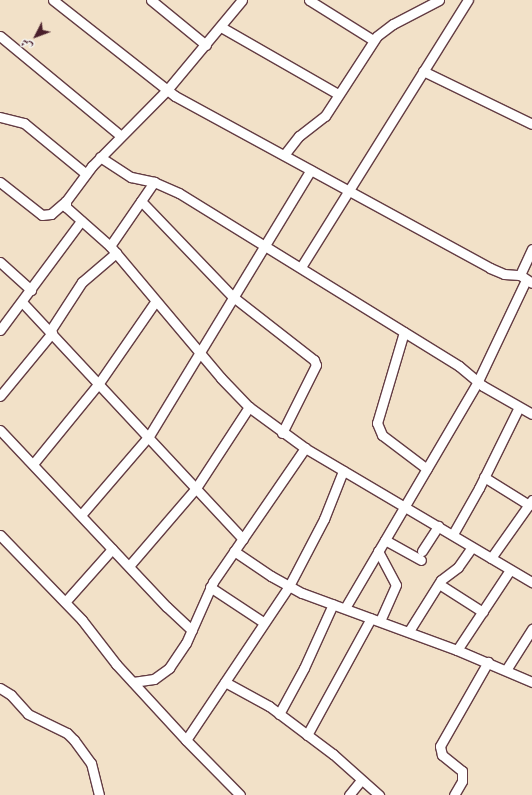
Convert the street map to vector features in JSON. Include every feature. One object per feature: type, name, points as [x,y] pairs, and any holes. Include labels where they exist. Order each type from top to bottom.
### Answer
[{"type":"street","points":[[53,0],[167,90],[490,268],[504,274],[526,280]]},
{"type":"street","points":[[151,0],[206,45]]},
{"type":"street","points":[[0,182],[42,215],[50,214],[66,200],[100,157],[167,90],[242,0]]},
{"type":"street","points":[[309,0],[373,40]]},
{"type":"street","points":[[284,155],[299,136],[325,116],[373,40],[393,24],[439,0]]},
{"type":"street","points":[[301,267],[467,0]]},
{"type":"street","points":[[221,27],[338,94]]},
{"type":"street","points":[[0,36],[121,136]]},
{"type":"street","points":[[423,71],[532,124]]},
{"type":"street","points":[[0,117],[24,123],[86,174]]},
{"type":"street","points":[[100,157],[131,177],[154,182],[179,193],[301,267],[464,370],[478,382],[532,414]]},
{"type":"street","points":[[81,516],[148,436],[201,352],[232,296],[311,170]]},
{"type":"street","points":[[0,396],[51,332],[82,282],[113,249],[154,182]]},
{"type":"street","points":[[66,200],[66,207],[113,249],[155,302],[201,352],[221,378],[249,407],[282,433],[305,448],[404,507],[453,534],[510,570],[531,580]]},
{"type":"street","points":[[141,201],[232,296],[315,362],[282,433]]},
{"type":"street","points":[[0,330],[81,221]]},
{"type":"street","points":[[345,608],[478,382],[526,280],[532,249]]},
{"type":"street","points":[[0,262],[31,290]]},
{"type":"street","points":[[22,302],[243,539]]},
{"type":"street","points":[[33,464],[99,384],[155,302]]},
{"type":"street","points":[[404,332],[377,416],[377,426],[382,435],[426,469]]},
{"type":"street","points":[[129,566],[196,488],[249,407]]},
{"type":"street","points":[[453,534],[484,477],[519,407]]},
{"type":"street","points":[[0,430],[167,608],[192,630]]},
{"type":"street","points":[[133,682],[149,681],[165,673],[178,656],[192,630],[210,587],[305,448]]},
{"type":"street","points":[[186,740],[263,622],[289,586],[324,519],[343,470]]},
{"type":"street","points":[[484,477],[530,503],[491,558]]},
{"type":"street","points":[[385,540],[421,556],[438,526]]},
{"type":"street","points":[[0,535],[65,602],[133,682],[186,740],[240,795]]},
{"type":"street","points":[[409,631],[444,577],[458,567],[472,547]]},
{"type":"street","points":[[65,602],[112,549]]},
{"type":"street","points":[[234,551],[289,586],[488,662],[532,682]]},
{"type":"street","points":[[378,551],[396,585],[380,621]]},
{"type":"street","points":[[457,650],[510,570]]},
{"type":"street","points":[[439,584],[483,612]]},
{"type":"street","points":[[210,587],[263,622]]},
{"type":"street","points":[[279,714],[304,668],[333,604]]},
{"type":"street","points":[[307,735],[371,618]]},
{"type":"street","points":[[506,670],[532,629]]},
{"type":"street","points":[[454,795],[462,781],[462,770],[442,755],[440,746],[488,662]]},
{"type":"street","points":[[225,682],[268,706],[279,714],[307,735],[379,795]]},
{"type":"street","points":[[0,688],[11,695],[28,714],[67,733],[74,740],[91,763],[99,795]]},
{"type":"street","points":[[348,795],[361,780]]}]
